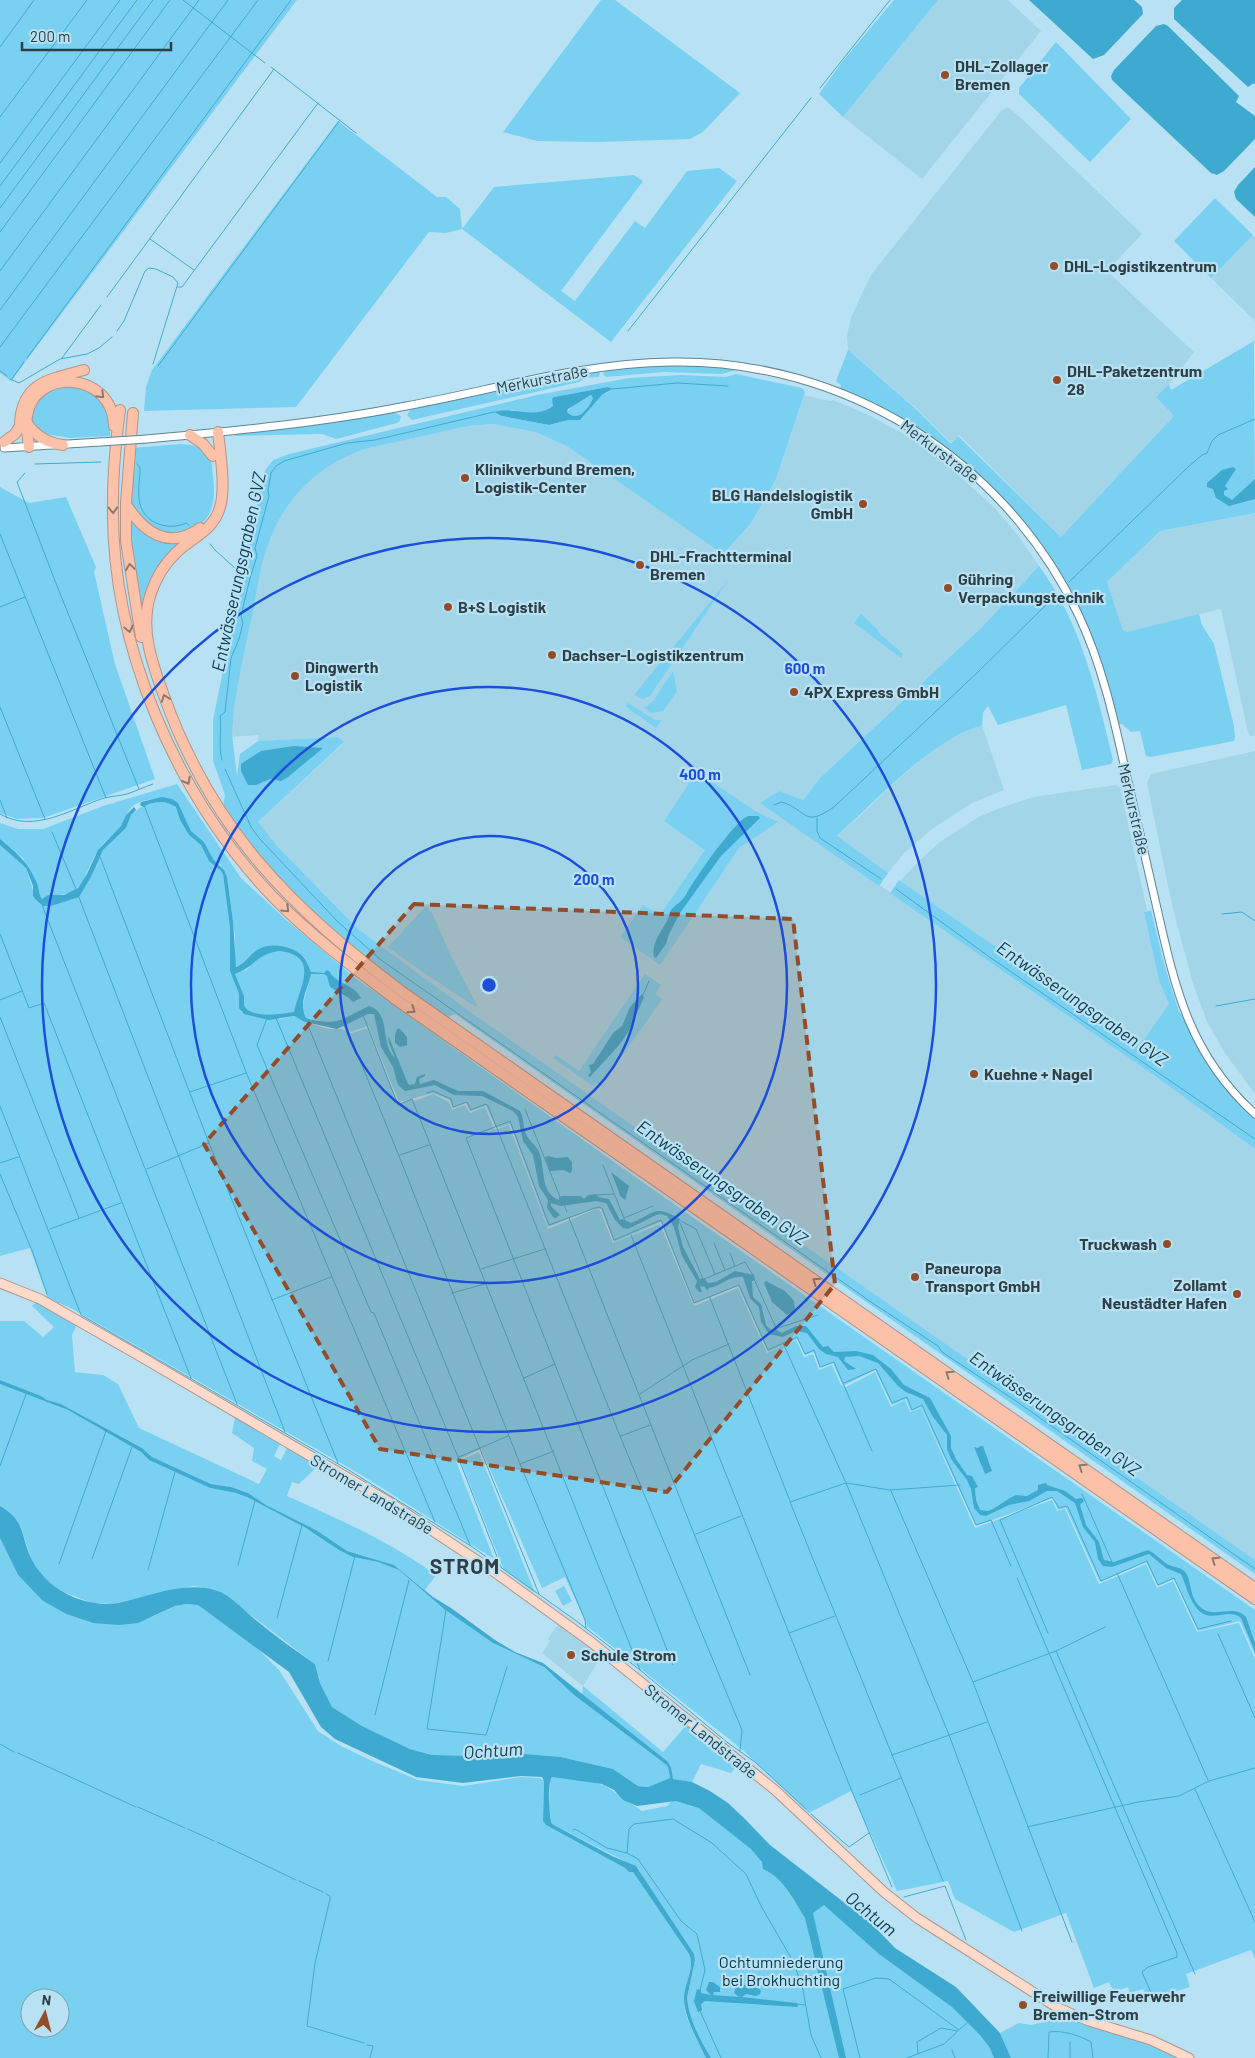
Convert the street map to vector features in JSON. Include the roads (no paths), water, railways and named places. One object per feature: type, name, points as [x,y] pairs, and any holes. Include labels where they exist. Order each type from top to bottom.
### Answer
[{"type":"highway","points":[[26,448],[22,405],[31,391],[52,378],[84,370]]},
{"type":"highway","points":[[4,445],[23,424],[35,398],[48,387],[70,381],[88,385],[100,394],[110,406],[114,424],[112,450],[114,462]]},
{"type":"highway","points":[[120,410],[114,462],[113,520],[119,582],[134,652],[154,714],[169,747],[202,806],[245,865],[274,897],[311,933],[395,998],[1255,1600]]},
{"type":"highway","points":[[133,413],[126,503],[126,541],[137,616],[142,637],[149,648]]},
{"type":"highway","points":[[23,424],[46,440],[63,445]]},
{"type":"highway","points":[[126,503],[134,517],[148,530],[162,537],[176,539],[192,534],[205,524],[216,501],[213,456],[215,432]]},
{"type":"highway","points":[[215,432],[222,489],[221,506],[209,528],[177,552],[162,570],[151,593],[146,620],[149,648],[169,709],[195,766],[214,802],[233,830],[266,871],[320,926],[356,957],[401,991],[1255,1588]]},
{"type":"highway","points":[[190,435],[203,444],[213,456]]},
{"type":"main road","name":"Stromer Landstraße","points":[[0,1283],[40,1299],[389,1502],[500,1576],[590,1642],[775,1790],[884,1892],[917,1918],[1053,2006],[1089,2021],[1151,2040],[1189,2058]]},
{"type":"street","name":"Merkurstraße","points":[[4,445],[26,448],[147,439],[311,421],[402,407],[600,368],[668,362],[698,362],[749,367],[804,380],[859,399],[918,432],[962,464],[994,493],[1013,514],[1052,566],[1080,616],[1096,658],[1109,701],[1179,999],[1195,1037],[1212,1066],[1231,1090],[1255,1114]]},
{"type":"waterway","points":[[0,47],[34,0]]},
{"type":"waterway","points":[[0,117],[87,0]]},
{"type":"waterway","points":[[0,163],[120,0]]},
{"type":"waterway","points":[[0,186],[137,0]]},
{"type":"waterway","points":[[0,208],[153,0]]},
{"type":"waterway","points":[[0,232],[170,0]]},
{"type":"waterway","points":[[183,0],[265,63]]},
{"type":"waterway","points":[[0,271],[199,0]]},
{"type":"waterway","points":[[0,310],[228,0]]},
{"type":"waterway","points":[[0,347],[258,0]]},
{"type":"waterway","points":[[27,358],[291,0]]},
{"type":"waterway","points":[[820,88],[890,0]]},
{"type":"waterway","points":[[271,67],[356,133]]},
{"type":"waterway","points":[[107,297],[274,69]]},
{"type":"waterway","points":[[628,331],[811,98]]},
{"type":"waterway","points":[[178,287],[182,287],[318,103]]},
{"type":"waterway","points":[[158,366],[340,120]]},
{"type":"waterway","points":[[150,239],[194,270]]},
{"type":"waterway","points":[[117,331],[124,321],[145,271],[149,268],[156,269],[173,277],[178,283],[153,364]]},
{"type":"waterway","points":[[62,358],[101,305]]},
{"type":"waterway","points":[[10,379],[19,383],[60,359],[87,354],[99,348],[112,337]]},
{"type":"waterway","points":[[12,379],[24,362]]},
{"type":"waterway","points":[[0,371],[7,376]]},
{"type":"waterway","name":"Entwässerungsgraben GVZ","points":[[612,389],[677,383],[728,386]]},
{"type":"waterway","name":"Entwässerungsgraben GVZ","points":[[222,760],[220,716],[225,712],[231,658],[243,623],[241,616],[257,556],[255,548],[269,496],[268,490],[271,473],[276,466],[284,461],[347,443],[375,440],[494,412]]},
{"type":"waterway","points":[[1069,582],[1188,467],[1207,453],[1212,441],[1218,435],[1255,419]]},
{"type":"waterway","points":[[35,464],[101,462]]},
{"type":"waterway","points":[[137,464],[140,468],[139,500],[147,517],[165,526],[186,523],[189,525]]},
{"type":"waterway","points":[[25,473],[17,482],[139,789]]},
{"type":"waterway","points":[[0,534],[106,798]]},
{"type":"waterway","points":[[210,544],[236,569]]},
{"type":"waterway","points":[[0,607],[25,597]]},
{"type":"waterway","points":[[774,805],[782,802],[811,817],[824,813],[834,807],[978,672],[1054,597]]},
{"type":"waterway","points":[[0,707],[45,819]]},
{"type":"waterway","name":"Entwässerungsgraben GVZ","points":[[225,769],[251,827],[259,838],[337,921],[381,960],[874,1304],[938,1346],[942,1352],[1013,1399],[1255,1569]]},
{"type":"waterway","points":[[0,814],[13,820],[39,821],[52,818],[104,798],[127,794],[153,784]]},
{"type":"waterway","points":[[0,800],[7,818]]},
{"type":"waterway","points":[[144,805],[246,1072],[435,1522]]},
{"type":"waterway","name":"Entwässerungsgraben GVZ","points":[[817,818],[817,831],[820,838],[881,879]]},
{"type":"waterway","points":[[52,832],[76,889]]},
{"type":"waterway","points":[[100,857],[209,1143],[338,1463]]},
{"type":"waterway","name":"Entwässerungsgraben GVZ","points":[[896,889],[991,958],[1255,1139]]},
{"type":"waterway","points":[[78,895],[285,1432]]},
{"type":"waterway","points":[[42,905],[237,1404]]},
{"type":"waterway","points":[[1222,914],[1242,912],[1255,921]]},
{"type":"waterway","points":[[0,934],[29,1008],[44,1003],[191,1378]]},
{"type":"waterway","points":[[642,997],[649,981]]},
{"type":"waterway","points":[[0,1000],[22,991]]},
{"type":"waterway","points":[[1216,1006],[1255,999]]},
{"type":"waterway","points":[[363,1015],[398,1105],[412,1099],[640,1670]]},
{"type":"waterway","points":[[0,1017],[79,1218]]},
{"type":"waterway","points":[[267,1018],[257,1045],[371,1312],[374,1313],[470,1545]]},
{"type":"waterway","points":[[276,1018],[458,1457],[501,1567]]},
{"type":"waterway","points":[[307,1023],[539,1594]]},
{"type":"waterway","points":[[346,1026],[520,1464],[585,1620],[586,1628]]},
{"type":"waterway","points":[[190,1092],[246,1073]]},
{"type":"waterway","points":[[427,1093],[433,1091],[451,1099],[453,1107],[467,1102],[471,1110],[486,1104],[488,1106],[620,1436],[742,1730],[740,1751]]},
{"type":"waterway","points":[[0,1106],[81,1315],[347,1469],[471,1546],[575,1620],[640,1670],[728,1743],[755,1762],[806,1809]]},
{"type":"waterway","points":[[525,1109],[560,1197]]},
{"type":"waterway","points":[[673,1665],[466,1138],[510,1121],[549,1225],[598,1207],[602,1208],[614,1240],[661,1220],[694,1303],[739,1285],[768,1350],[797,1337],[805,1354],[814,1350],[820,1367],[834,1362],[872,1451]]},
{"type":"waterway","points":[[147,1169],[209,1143]]},
{"type":"waterway","points":[[400,1155],[429,1145]]},
{"type":"waterway","points":[[0,1163],[18,1157]]},
{"type":"waterway","points":[[603,1165],[625,1221]]},
{"type":"waterway","points":[[0,1174],[33,1253],[47,1294]]},
{"type":"waterway","points":[[598,1195],[614,1194]]},
{"type":"waterway","points":[[50,1229],[121,1203]]},
{"type":"waterway","points":[[564,1205],[567,1212]]},
{"type":"waterway","points":[[624,1218],[653,1206]]},
{"type":"waterway","points":[[569,1218],[750,1675]]},
{"type":"waterway","points":[[681,1221],[696,1229],[715,1274]]},
{"type":"waterway","points":[[680,1223],[703,1279]]},
{"type":"waterway","points":[[631,1235],[851,1789],[892,1887]]},
{"type":"waterway","points":[[714,1243],[725,1270]]},
{"type":"waterway","points":[[481,1269],[545,1249]]},
{"type":"waterway","points":[[730,1253],[735,1266]]},
{"type":"waterway","points":[[704,1279],[745,1262],[753,1275]]},
{"type":"waterway","points":[[272,1300],[331,1277]]},
{"type":"waterway","points":[[754,1279],[777,1330]]},
{"type":"waterway","points":[[452,1293],[485,1284]]},
{"type":"waterway","points":[[710,1298],[790,1501]]},
{"type":"waterway","points":[[778,1328],[818,1315]]},
{"type":"waterway","points":[[783,1343],[846,1483],[949,1735],[1022,1931]]},
{"type":"waterway","points":[[640,1394],[692,1360],[729,1344]]},
{"type":"waterway","points":[[524,1378],[555,1364]]},
{"type":"waterway","points":[[844,1383],[876,1369],[892,1403],[907,1397],[912,1410],[922,1405],[976,1525],[991,1520],[1011,1566]]},
{"type":"waterway","points":[[0,1466],[26,1394]]},
{"type":"waterway","points":[[621,1436],[650,1425]]},
{"type":"waterway","points":[[59,1564],[106,1431]]},
{"type":"waterway","points":[[459,1457],[508,1436]]},
{"type":"waterway","points":[[92,1559],[132,1447]]},
{"type":"waterway","points":[[520,1464],[554,1451]]},
{"type":"waterway","points":[[148,1570],[175,1472]]},
{"type":"waterway","points":[[943,1881],[790,1502],[846,1483],[890,1490],[960,1485]]},
{"type":"waterway","points":[[891,1491],[973,1682],[1072,1942]]},
{"type":"waterway","points":[[1082,1494],[1112,1562]]},
{"type":"waterway","points":[[1048,1633],[1000,1520],[1052,1497],[1059,1508],[1068,1507],[1101,1581],[1147,1561],[1158,1585],[1174,1578],[1198,1629],[1231,1621]]},
{"type":"waterway","points":[[238,1565],[255,1501]]},
{"type":"waterway","points":[[696,1534],[741,1516]]},
{"type":"waterway","points":[[277,1618],[302,1525]]},
{"type":"waterway","points":[[328,1661],[355,1556]]},
{"type":"waterway","points":[[1117,1573],[1208,1780]]},
{"type":"waterway","points":[[1017,1578],[1177,1953],[1177,1957],[1148,1967],[1142,1972],[1152,1995]]},
{"type":"waterway","points":[[375,1715],[409,1580]]},
{"type":"waterway","name":"Ochtum","points":[[446,1610],[427,1729],[486,1735],[507,1667]]},
{"type":"waterway","points":[[789,1633],[835,1616]]},
{"type":"waterway","points":[[973,1682],[1056,1651],[1105,1627]]},
{"type":"waterway","points":[[1218,1634],[1255,1718]]},
{"type":"waterway","points":[[1056,1651],[1195,1974]]},
{"type":"waterway","points":[[892,1755],[987,1722]]},
{"type":"waterway","points":[[0,1744],[14,1752]]},
{"type":"waterway","points":[[18,1753],[136,1807]]},
{"type":"waterway","points":[[1027,1827],[1138,1802],[1179,1796],[1209,1781],[1255,1768]]},
{"type":"waterway","points":[[860,1795],[901,1778]]},
{"type":"waterway","points":[[1195,1789],[1255,1922]]},
{"type":"waterway","points":[[138,1807],[185,1828]]},
{"type":"waterway","points":[[811,1814],[849,1847],[869,1833]]},
{"type":"waterway","points":[[627,1853],[629,1829],[634,1824],[673,1819],[712,1843],[746,1874],[761,1906],[794,1963],[803,1990],[811,2035],[821,2058]]},
{"type":"waterway","points":[[188,1829],[214,1841]]},
{"type":"waterway","points":[[573,1830],[575,1829],[607,1848],[627,1853],[638,1859],[681,1921],[697,1934],[705,1970],[700,1990]]},
{"type":"waterway","points":[[217,1842],[296,1880]]},
{"type":"waterway","points":[[299,1881],[323,1892]]},
{"type":"waterway","points":[[904,1897],[945,1886],[966,1940]]},
{"type":"waterway","points":[[326,1894],[330,1896],[330,1899],[315,1963],[307,2026],[364,2043]]},
{"type":"waterway","points":[[860,2058],[843,1989],[876,1978],[889,1979],[959,2030],[968,2022]]},
{"type":"waterway","points":[[796,2004],[805,2005]]},
{"type":"waterway","points":[[700,2011],[721,2058]]},
{"type":"waterway","points":[[918,2053],[917,2042],[941,2028],[957,2031]]},
{"type":"waterway","points":[[907,2058],[944,2044],[958,2031]]},
{"type":"waterway","points":[[1048,2058],[1049,2032],[1070,2034],[1091,2042],[1093,2058]]},
{"type":"waterway","points":[[1070,2042],[1070,2058]]},
{"type":"waterway","points":[[367,2045],[373,2046],[370,2058]]},
{"type":"waterway","points":[[952,2050],[955,2058]]},
{"type":"place","name":"DHL-Zollager Bremen","points":[[945,75]]},
{"type":"place","name":"DHL-Logistikzentrum","points":[[1054,266]]},
{"type":"place","name":"DHL-Paketzentrum 28","points":[[1057,380]]},
{"type":"place","name":"Klinikverbund Bremen, Logistik-Center","points":[[465,478]]},
{"type":"place","name":"BLG Handelslogistik GmbH","points":[[863,504]]},
{"type":"place","name":"DHL-Frachtterminal Bremen","points":[[640,565]]},
{"type":"place","name":"Gühring Verpackungstechnik","points":[[948,588]]},
{"type":"place","name":"B+S Logistik","points":[[448,607]]},
{"type":"place","name":"Dachser-Logistikzentrum","points":[[552,655]]},
{"type":"place","name":"Dingwerth Logistik","points":[[295,676]]},
{"type":"place","name":"4PX Express GmbH","points":[[794,692]]},
{"type":"place","name":"Kuehne + Nagel","points":[[974,1074]]},
{"type":"place","name":"Truckwash","points":[[1167,1244]]},
{"type":"place","name":"Paneuropa Transport GmbH","points":[[915,1277]]},
{"type":"place","name":"Zollamt Neustädter Hafen","points":[[1237,1294]]},
{"type":"place","name":"Schule Strom","points":[[571,1655]]},
{"type":"place","name":"Freiwillige Feuerwehr Bremen-Strom","points":[[1023,2005]]},
{"type":"district","name":"STROM","points":[[465,1567]]},
{"type":"park label","name":"Ochtumniederung bei Brokhuchting","points":[[781,1971]]}]
